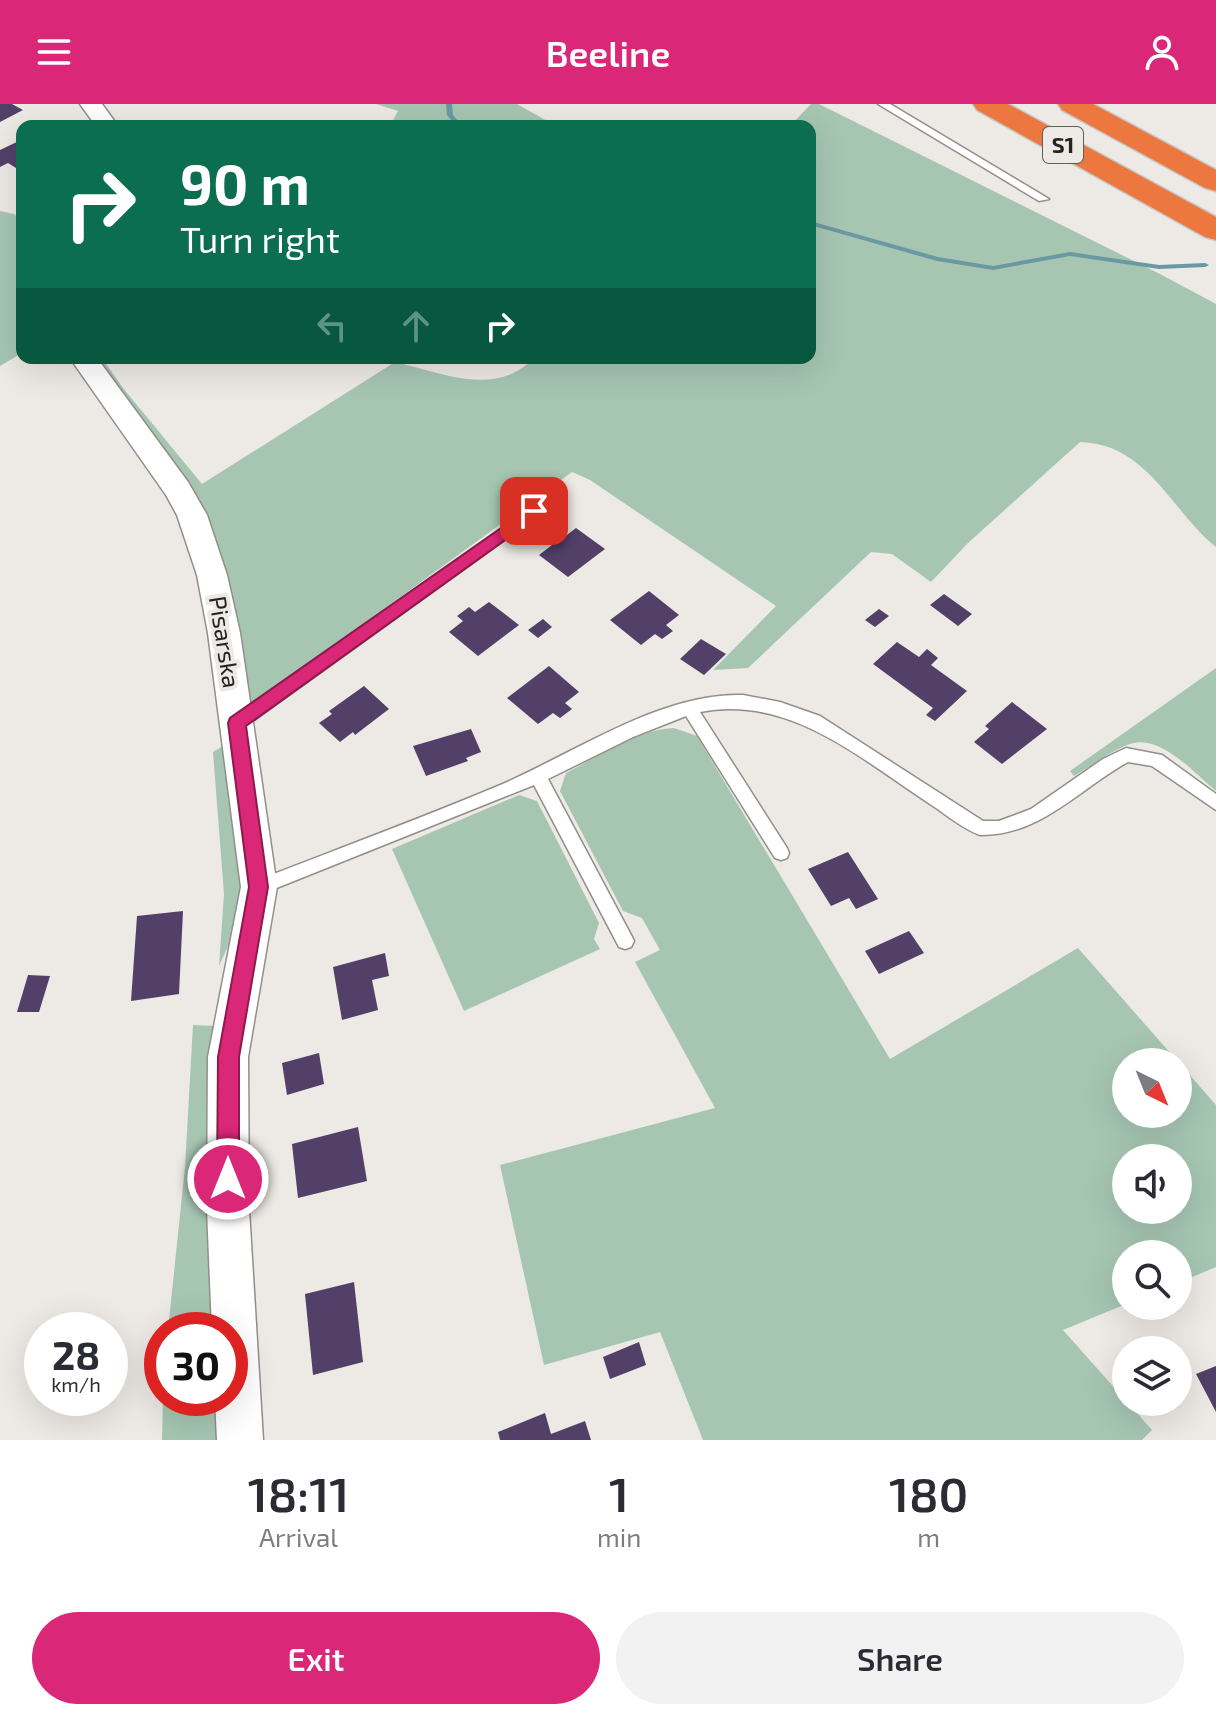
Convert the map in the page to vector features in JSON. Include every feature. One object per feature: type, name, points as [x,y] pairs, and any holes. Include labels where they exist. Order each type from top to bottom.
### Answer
[{"type":"highway","name":"S1","points":[[987,104],[1216,230]]},
{"type":"highway","name":"S1","points":[[1072,104],[1216,182]]},
{"type":"street","name":"Pisarska","points":[[87,364],[178,489],[192,515],[212,575],[237,723],[259,887],[228,1057],[228,1209],[240,1440]]},
{"type":"lane","points":[[883,104],[1043,199]]},
{"type":"lane","points":[[237,723],[534,511]]},
{"type":"lane","points":[[259,887],[538,776],[689,708],[722,702],[756,704],[789,711],[842,738],[980,828],[994,831],[1024,822],[1126,755],[1156,760],[1216,803]]},
{"type":"lane","points":[[689,708],[781,853]]},
{"type":"lane","points":[[538,776],[625,941]]},
{"type":"green space","points":[[376,104],[517,104],[545,120],[393,120],[398,111]]},
{"type":"green space","points":[[811,104],[819,104],[1216,304],[1216,547],[1141,466],[1103,446],[1080,442],[968,543],[931,582],[892,554],[871,552],[748,668],[713,670],[776,606],[590,480],[572,472],[252,705],[245,689],[221,572],[96,364],[106,364],[202,484],[392,364],[486,380],[503,377],[526,364],[816,364],[816,120],[796,120]]},
{"type":"green space","points":[[0,211],[16,216],[16,357],[0,366]]},
{"type":"green space","points":[[1216,668],[1216,791],[1176,757],[1153,744],[1141,742],[1115,751],[1074,776],[1070,771]]},
{"type":"green space","points":[[674,728],[697,736],[890,1059],[1078,948],[1166,1048],[1112,1048],[1112,1128],[1192,1128],[1192,1078],[1216,1105],[1216,1267],[1192,1277],[1192,1240],[1112,1240],[1112,1310],[1063,1330],[1112,1385],[1112,1416],[1140,1416],[1152,1430],[1142,1440],[703,1440],[660,1332],[544,1365],[500,1165],[715,1108],[635,962],[660,950],[642,918],[623,911],[560,791],[566,773],[646,733]]},
{"type":"green space","points":[[226,744],[244,893],[242,915],[219,966],[224,894],[213,752]]},
{"type":"green space","points":[[519,795],[537,801],[599,923],[594,939],[600,949],[464,1011],[392,849]]},
{"type":"green space","points":[[193,1025],[215,1026],[218,1312],[170,1312],[185,1167]]},
{"type":"green space","points":[[163,1416],[223,1416],[225,1440],[162,1440]]},
{"type":"building","points":[[0,104],[12,104],[23,110],[0,122]]},
{"type":"building","points":[[16,142],[16,168],[8,163],[0,167],[0,150]]},
{"type":"building","points":[[576,528],[605,549],[568,577],[539,555],[552,545],[547,541],[557,533],[563,538]]},
{"type":"building","points":[[649,591],[679,615],[666,625],[673,631],[662,639],[655,634],[641,645],[610,620]]},
{"type":"building","points":[[944,594],[972,614],[958,626],[930,605]]},
{"type":"building","points":[[489,602],[519,625],[478,656],[449,632],[463,621],[457,616],[469,607],[475,612]]},
{"type":"building","points":[[879,609],[889,616],[875,627],[865,620]]},
{"type":"building","points":[[543,619],[552,627],[538,638],[528,630]]},
{"type":"building","points":[[701,639],[726,654],[704,675],[680,659]]},
{"type":"building","points":[[897,642],[919,657],[927,649],[938,658],[931,665],[967,691],[935,721],[926,715],[933,708],[873,664]]},
{"type":"building","points":[[549,666],[579,692],[565,703],[572,709],[560,718],[553,713],[538,724],[507,698]]},
{"type":"building","points":[[364,686],[389,709],[355,735],[353,732],[340,742],[319,723],[332,714],[329,711]]},
{"type":"building","points":[[1012,702],[1047,729],[1002,764],[974,742],[989,729],[985,726]]},
{"type":"building","points":[[471,729],[481,752],[466,758],[468,761],[426,776],[413,746]]},
{"type":"building","points":[[848,852],[878,899],[856,909],[849,898],[831,906],[808,869]]},
{"type":"building","points":[[183,911],[179,994],[131,1001],[137,916]]},
{"type":"building","points":[[909,931],[924,953],[879,974],[865,951]]},
{"type":"building","points":[[385,953],[389,976],[372,980],[378,1010],[342,1020],[333,967]]},
{"type":"building","points":[[28,975],[50,976],[39,1012],[17,1012]]},
{"type":"building","points":[[319,1053],[324,1084],[287,1095],[282,1063]]},
{"type":"building","points":[[358,1127],[367,1181],[298,1198],[292,1144]]},
{"type":"building","points":[[354,1282],[363,1362],[313,1375],[305,1294]]},
{"type":"building","points":[[639,1342],[646,1365],[610,1379],[603,1357]]},
{"type":"building","points":[[1216,1366],[1216,1412],[1196,1374]]},
{"type":"building","points":[[545,1413],[551,1434],[585,1421],[591,1440],[500,1440],[498,1432]]},
{"type":"waterway","points":[[449,104],[454,120]]},
{"type":"waterway","points":[[816,225],[937,259],[993,268],[1070,254],[1159,267],[1205,265]]},
{"type":"route","points":[[228,1179],[228,1057],[259,887],[237,723],[534,511]]}]
